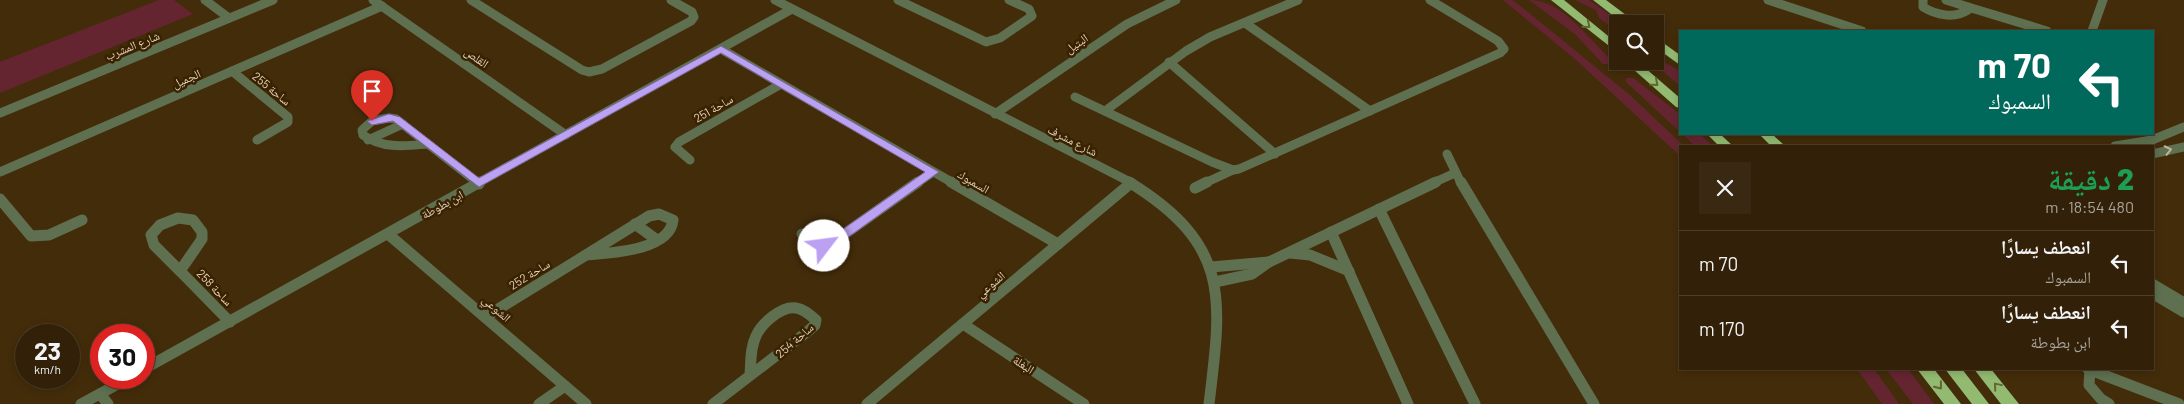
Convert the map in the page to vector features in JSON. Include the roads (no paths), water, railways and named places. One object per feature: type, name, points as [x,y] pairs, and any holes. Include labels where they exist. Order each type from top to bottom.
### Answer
[{"type":"highway","points":[[1557,0],[1609,43]]},
{"type":"highway","points":[[1599,0],[1620,15]]},
{"type":"highway","points":[[1664,49],[1679,60]]},
{"type":"highway","points":[[1640,70],[1679,103]]},
{"type":"highway","points":[[1714,135],[1725,145]]},
{"type":"highway","points":[[1766,135],[1777,145]]},
{"type":"highway","points":[[1927,370],[1953,404]]},
{"type":"highway","points":[[1954,370],[1981,404]]},
{"type":"highway","points":[[1983,370],[2011,404]]},
{"type":"street","points":[[205,0],[229,18]]},
{"type":"street","name":"شارع المشرب","points":[[0,113],[273,0]]},
{"type":"street","name":"القلص","points":[[373,0],[566,135]]},
{"type":"street","points":[[471,0],[582,70],[589,72],[602,69],[694,18],[692,12],[671,0]]},
{"type":"street","name":"شارع مشرف","points":[[775,0],[1131,183],[1165,207],[1186,227],[1202,248],[1211,267],[1215,282],[1218,296],[1218,323],[1209,404]]},
{"type":"street","points":[[898,0],[986,42],[1000,38],[1032,16],[1029,9],[1009,0]]},
{"type":"street","name":"البتيل","points":[[995,114],[1127,24],[1176,0]]},
{"type":"street","points":[[1105,111],[1169,62],[1210,37],[1298,0]]},
{"type":"street","points":[[1195,188],[1370,112],[1500,53],[1504,49],[1498,40],[1430,0]]},
{"type":"street","points":[[1768,0],[1859,30]]},
{"type":"street","points":[[1923,0],[1923,7],[1936,13],[1965,13],[1968,7]]},
{"type":"street","points":[[1946,0],[2044,30]]},
{"type":"street","points":[[2092,30],[2103,0]]},
{"type":"street","name":"الجميل","points":[[0,172],[382,6]]},
{"type":"street","name":"ابن بطوطة","points":[[155,363],[792,9]]},
{"type":"street","points":[[1245,23],[1370,112]]},
{"type":"street","name":"السمبوك","points":[[721,49],[1058,244]]},
{"type":"street","points":[[1169,62],[1275,154]]},
{"type":"street","name":"ساحة 255","points":[[232,72],[288,117],[288,122],[281,128],[257,140]]},
{"type":"street","name":"ساحة 251","points":[[690,160],[677,151],[675,147],[679,142],[781,84]]},
{"type":"street","points":[[1075,97],[1233,170]]},
{"type":"street","points":[[428,144],[386,145],[368,140],[362,135],[362,130],[372,121],[389,118],[403,124],[479,184]]},
{"type":"street","points":[[368,140],[403,124]]},
{"type":"street","points":[[2121,145],[2152,140],[2184,126]]},
{"type":"street","points":[[2144,135],[2152,140]]},
{"type":"street","points":[[2154,154],[2184,146]]},
{"type":"street","points":[[1447,154],[1455,172],[1594,404]]},
{"type":"street","points":[[802,234],[818,244],[829,245],[933,172]]},
{"type":"street","points":[[1215,282],[1252,274],[1269,262],[1455,172]]},
{"type":"street","name":"الشوعي","points":[[867,404],[1131,183]]},
{"type":"street","points":[[0,199],[32,236],[49,235],[82,220]]},
{"type":"street","points":[[1379,210],[1475,404]]},
{"type":"street","name":"ساحة 252","points":[[487,316],[649,216],[659,214],[673,220],[673,225],[669,232],[647,247],[633,251],[586,255]]},
{"type":"street","name":"ساحة 258","points":[[180,270],[202,238],[202,232],[193,220],[186,218],[160,225],[151,235],[154,245],[230,322]]},
{"type":"street","points":[[635,224],[658,240]]},
{"type":"street","points":[[1332,232],[1408,404]]},
{"type":"street","name":"الشوعي","points":[[388,234],[487,316],[586,404]]},
{"type":"street","points":[[1289,253],[1310,256],[1349,271]]},
{"type":"street","points":[[1211,267],[1269,262]]},
{"type":"street","points":[[2154,285],[2184,303]]},
{"type":"street","points":[[2154,294],[2184,312]]},
{"type":"street","name":"ساحة 254","points":[[713,404],[815,325],[816,320],[813,316],[794,307],[782,311],[761,326],[753,340],[750,375]]},
{"type":"street","name":"البغلة","points":[[964,324],[1084,404]]},
{"type":"street","points":[[2089,370],[2089,385],[2101,399],[2109,404]]},
{"type":"street","points":[[2092,370],[2179,404]]},
{"type":"street","points":[[539,404],[565,386]]},
{"type":"street","points":[[81,404],[109,389]]},
{"type":"street","points":[[100,394],[108,404]]}]
